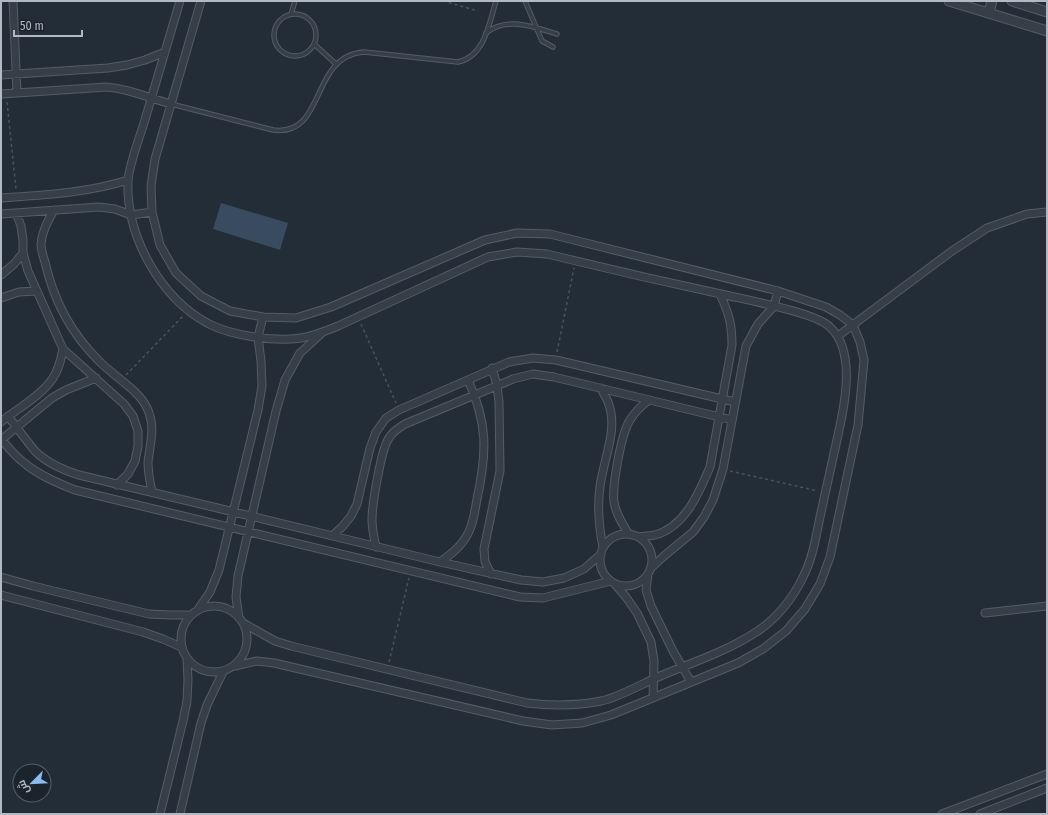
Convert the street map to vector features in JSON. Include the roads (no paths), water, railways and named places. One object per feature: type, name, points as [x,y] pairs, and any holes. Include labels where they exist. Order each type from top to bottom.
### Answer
[{"type":"street","points":[[12,1],[17,93]]},
{"type":"street","points":[[180,1],[134,154],[128,180],[131,215],[142,251],[162,283],[188,310],[209,324],[233,333],[258,337],[286,339],[301,338],[322,333],[488,257],[518,252],[547,254],[774,306],[818,319],[830,326],[838,336],[845,357],[847,379],[841,424],[826,493],[813,550],[804,575],[791,598],[774,618],[754,634],[731,646],[605,700],[579,705],[553,706],[528,703],[275,641],[241,621],[236,597],[238,576],[276,411],[285,380],[300,353],[322,333]]},
{"type":"street","points":[[201,1],[155,159],[151,186],[152,212],[160,245],[176,274],[201,296],[230,311],[263,317],[296,318],[331,307],[485,240],[517,233],[550,234],[576,239],[778,291],[826,307],[840,314],[853,325],[860,342],[864,360],[858,425],[830,557],[820,584],[805,609],[791,626],[763,649],[738,663],[653,698],[610,715],[582,723],[552,725],[523,721],[274,663],[257,661],[235,666],[223,672],[203,671],[187,659],[181,647],[180,638],[186,622],[210,592],[219,570],[234,512],[258,410],[262,386],[258,337],[263,317]]},
{"type":"street","points":[[949,1],[1047,31]]},
{"type":"street","points":[[989,13],[992,1]]},
{"type":"street","points":[[1012,1],[1025,3],[1047,12]]},
{"type":"street","points":[[1,75],[114,67],[145,60],[165,52]]},
{"type":"street","points":[[3,94],[107,87],[129,90],[151,99],[171,104]]},
{"type":"street","points":[[1,198],[80,191],[128,180]]},
{"type":"street","points":[[1,214],[99,207],[131,215],[152,212]]},
{"type":"street","points":[[54,210],[47,221],[41,246],[48,277],[60,307],[77,334],[97,360],[137,393],[148,409],[153,428],[148,462],[148,477],[152,492]]},
{"type":"street","points":[[16,212],[21,226],[23,253],[28,271],[63,349],[124,404],[133,416],[138,431],[138,446],[135,461],[128,474],[117,485]]},
{"type":"street","points":[[838,336],[952,251],[987,228],[1027,214],[1047,212]]},
{"type":"street","points":[[1,276],[23,253]]},
{"type":"street","points":[[1,298],[19,292],[36,291]]},
{"type":"street","points":[[96,378],[66,390],[52,398],[1,440],[22,462],[39,474],[56,483],[75,490],[520,597],[543,598],[612,582],[623,586],[632,585],[641,581],[664,556],[693,532],[704,517],[723,469],[746,346],[758,324],[774,306],[778,291]]},
{"type":"street","points":[[639,537],[654,535],[668,529],[680,520],[692,504],[710,467],[732,345],[732,327],[720,294]]},
{"type":"street","points":[[1,422],[43,390],[53,378],[60,364],[63,349]]},
{"type":"street","points":[[332,536],[351,516],[357,504],[370,448],[376,432],[386,418],[399,410],[492,368],[509,362],[533,358],[556,360],[735,402]]},
{"type":"street","points":[[491,574],[485,562],[484,549],[500,471],[497,385],[492,368]]},
{"type":"street","points":[[376,547],[372,519],[373,505],[383,450],[388,438],[397,429],[405,424],[513,379],[533,374],[554,377],[732,420]]},
{"type":"street","points":[[440,562],[452,554],[470,530],[483,473],[485,447],[482,421],[475,395],[468,380]]},
{"type":"street","points":[[601,388],[608,402],[612,418],[600,486],[598,507],[602,551],[600,562],[606,576],[626,597],[637,613],[651,642],[654,661],[652,680],[653,698]]},
{"type":"street","points":[[628,533],[619,519],[614,502],[614,485],[624,434],[629,421],[638,409],[649,400]]},
{"type":"street","points":[[8,416],[36,451],[58,467],[79,476],[521,580],[543,582],[564,578],[584,569],[602,551],[609,540],[618,535],[628,533],[639,537],[646,543],[651,551],[652,560],[646,590],[651,606],[665,636],[691,682]]},
{"type":"street","points":[[1,577],[149,614],[170,616],[194,613],[209,606],[222,607],[234,613],[246,630],[247,643],[243,655],[235,666]]},
{"type":"street","points":[[1,595],[143,632],[181,647]]},
{"type":"street","points":[[985,612],[1047,606]]},
{"type":"street","points":[[160,814],[187,700],[187,659]]},
{"type":"street","points":[[180,814],[201,723],[207,705],[223,672]]},
{"type":"street","points":[[942,814],[1047,774]]},
{"type":"street","points":[[980,814],[1047,788]]},
{"type":"lane","points":[[291,14],[295,1]]},
{"type":"lane","points":[[171,104],[273,130],[279,131],[290,129],[300,124],[308,116],[326,78],[336,64],[351,55],[364,52],[458,62],[464,61],[475,54],[480,48],[496,1]]},
{"type":"lane","points":[[525,1],[542,41],[553,47]]},
{"type":"lane","points":[[291,14],[302,15],[313,25],[316,38],[314,44],[310,50],[304,54],[291,56],[285,54],[279,50],[275,44],[274,30],[277,23],[282,18],[291,14]]},
{"type":"lane","points":[[486,33],[495,28],[509,24],[524,25],[557,34]]},
{"type":"lane","points":[[314,44],[336,64]]},
{"type":"water","points":[[221,203],[288,223],[280,250],[213,229]]}]
